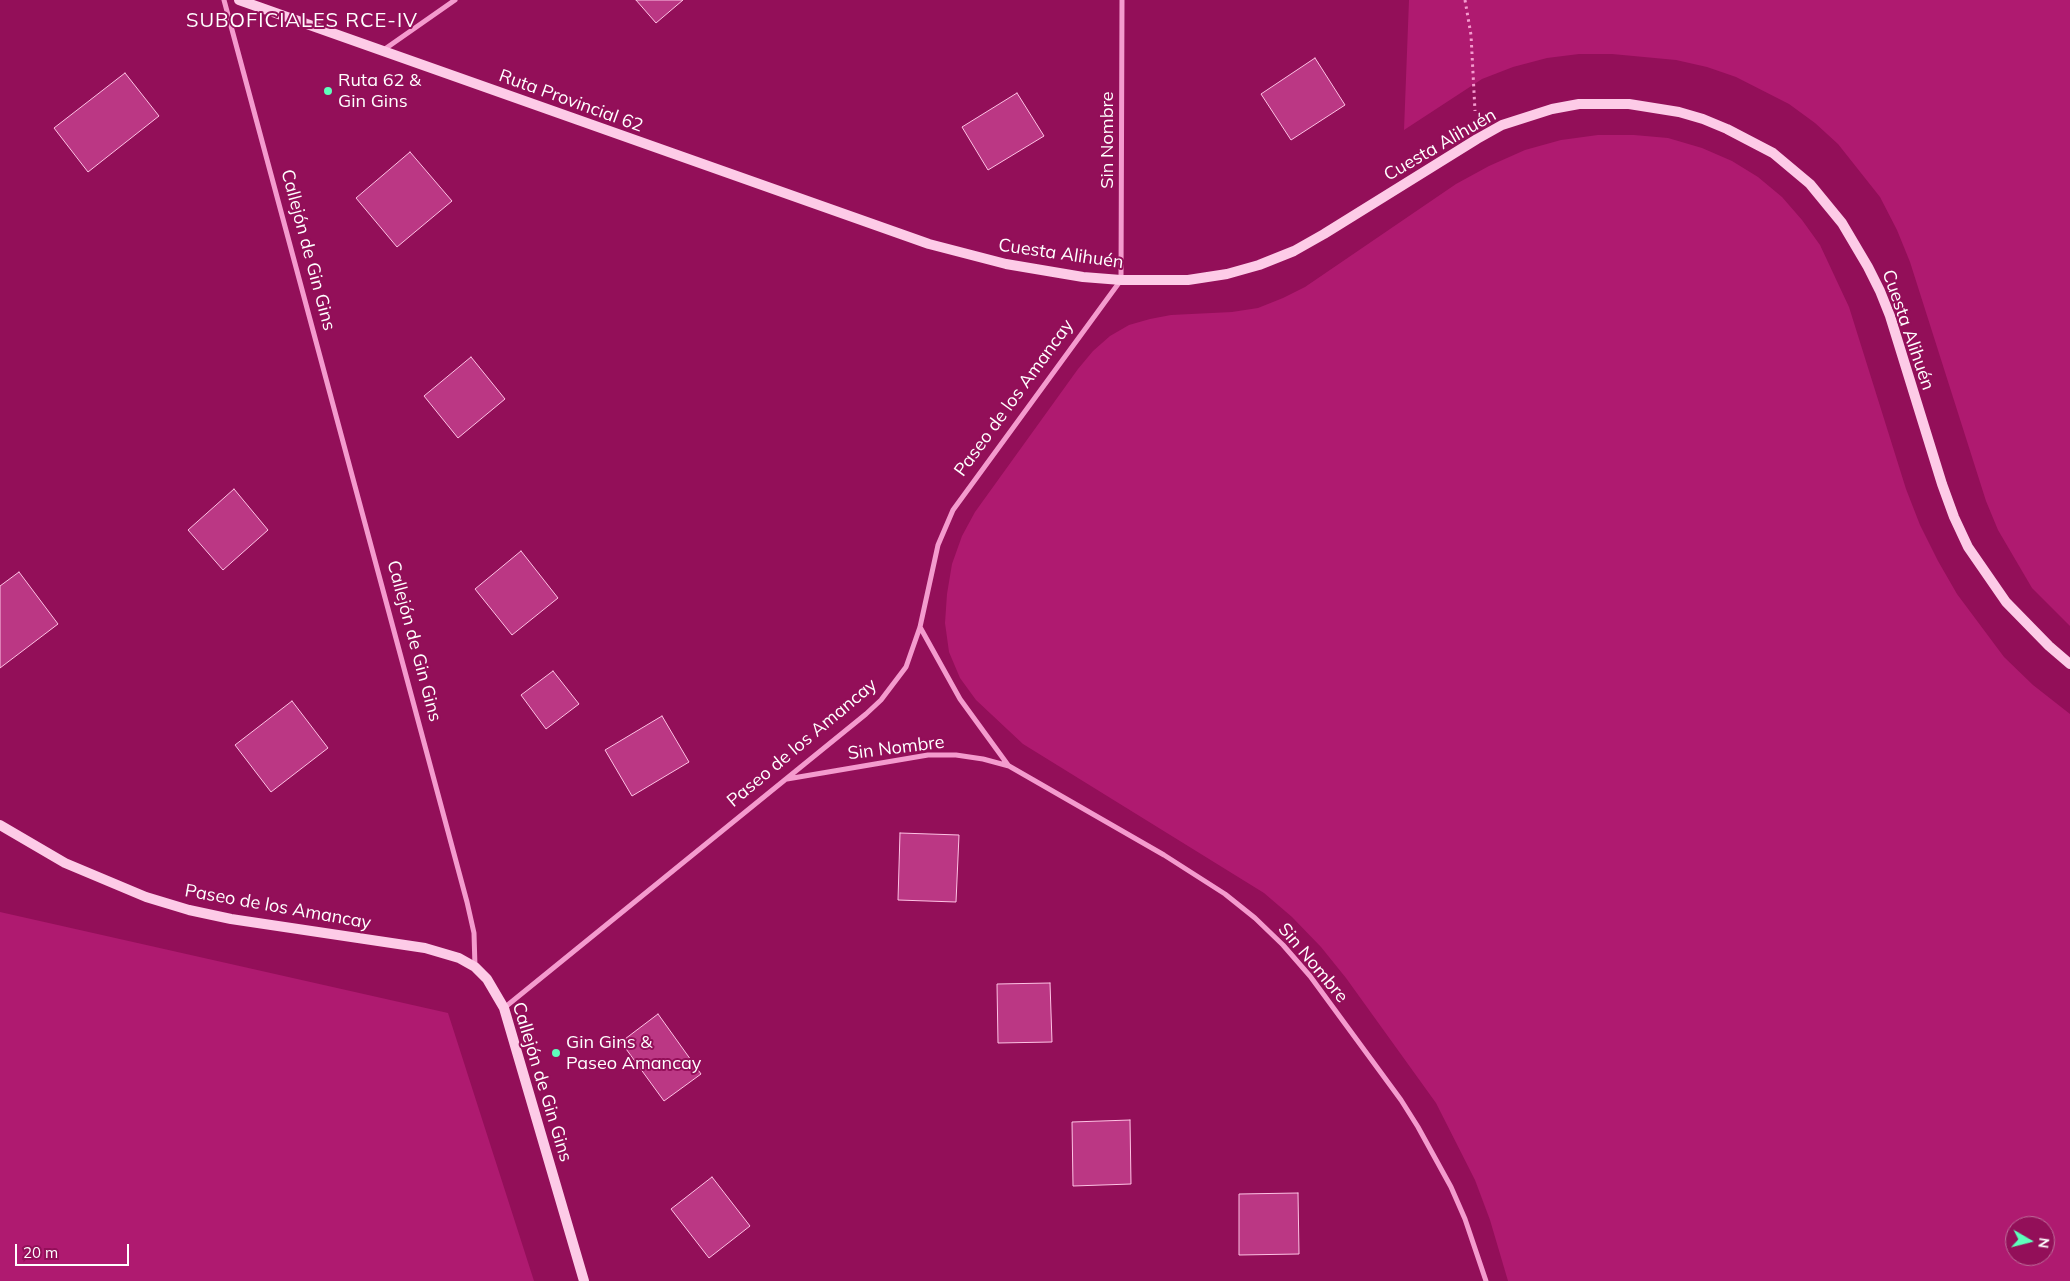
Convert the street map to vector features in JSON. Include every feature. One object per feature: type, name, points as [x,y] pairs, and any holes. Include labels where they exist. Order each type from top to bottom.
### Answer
[{"type":"main road","name":"Ruta Provincial 62","points":[[239,0],[892,232]]},
{"type":"main road","name":"Cuesta Alihuén","points":[[892,232],[929,244],[1006,264],[1083,277],[1121,280],[1188,280],[1227,274],[1285,254],[1324,234],[1477,138],[1502,125],[1552,109],[1579,104],[1629,104],[1678,112],[1727,128],[1772,153],[1792,168],[1810,184],[1842,223],[1868,267],[1890,316],[1942,484],[1968,547],[2006,602],[2049,646],[2070,664]]},
{"type":"main road","name":"Paseo de los Amancay","points":[[0,825],[65,863],[146,897],[231,919],[426,948],[459,958],[474,968]]},
{"type":"main road","name":"Callejón de Gin Gins","points":[[474,968],[487,978],[504,1008],[584,1281]]},
{"type":"street","name":"Callejón de Gin Gins","points":[[224,0],[467,902],[474,934],[474,968]]},
{"type":"street","points":[[382,51],[456,0]]},
{"type":"street","name":"Sin Nombre","points":[[1121,280],[1122,0]]},
{"type":"street","name":"Paseo de los Amancay","points":[[504,1008],[881,700],[906,667],[920,627],[938,545],[953,510],[1121,280]]},
{"type":"street","name":"Sin Nombre","points":[[920,627],[960,700],[1009,766]]},
{"type":"street","name":"Sin Nombre","points":[[786,779],[900,758],[928,755],[956,755],[983,759],[1009,766],[1195,874],[1225,894],[1255,918],[1283,945],[1310,976],[1418,1127],[1451,1187],[1465,1219],[1486,1281]]},
{"type":"path","points":[[1465,0],[1471,35],[1477,138]]},
{"type":"shaded area","points":[[1409,0],[2070,0],[2070,626],[2032,588],[1998,530],[1986,501],[1910,262],[1897,230],[1880,197],[1838,144],[1815,123],[1789,104],[1736,77],[1707,67],[1676,60],[1612,54],[1579,54],[1547,58],[1513,67],[1482,79],[1404,130]]},
{"type":"shaded area","points":[[1598,135],[1634,135],[1668,138],[1702,148],[1732,161],[1758,177],[1782,197],[1820,245],[1849,307],[1906,489],[1920,525],[1938,561],[1957,594],[2004,657],[2033,685],[2070,714],[2070,1281],[1508,1281],[1490,1220],[1475,1180],[1436,1103],[1346,978],[1321,947],[1292,917],[1264,893],[1023,744],[976,700],[960,678],[949,652],[945,623],[952,564],[962,536],[975,512],[1093,351],[1110,336],[1129,325],[1150,319],[1171,315],[1232,312],[1258,308],[1283,298],[1305,287],[1456,184],[1489,166],[1525,150],[1561,140]]},
{"type":"shaded area","points":[[0,912],[448,1013],[534,1281],[0,1281]]},
{"type":"building","points":[[636,0],[683,0],[656,23]]},
{"type":"building","points":[[1315,58],[1345,105],[1291,140],[1261,94]]},
{"type":"building","points":[[125,73],[159,116],[88,172],[54,128]]},
{"type":"building","points":[[1017,93],[1044,136],[988,170],[962,127]]},
{"type":"building","points":[[410,152],[452,201],[397,247],[356,198]]},
{"type":"building","points":[[471,357],[505,399],[458,438],[424,396]]},
{"type":"building","points":[[234,489],[268,530],[223,570],[188,530]]},
{"type":"building","points":[[521,551],[558,598],[512,635],[475,589]]},
{"type":"building","points":[[19,572],[58,624],[0,668],[0,586]]},
{"type":"building","points":[[553,671],[579,704],[546,729],[521,695]]},
{"type":"building","points":[[292,701],[328,748],[271,792],[235,745]]},
{"type":"building","points":[[662,716],[689,762],[632,796],[605,750]]},
{"type":"building","points":[[900,833],[959,835],[956,902],[898,900]]},
{"type":"building","points":[[1050,983],[1052,1042],[998,1043],[997,984]]},
{"type":"building","points":[[658,1014],[701,1074],[664,1101],[621,1042]]},
{"type":"building","points":[[1130,1120],[1131,1184],[1073,1186],[1072,1122]]},
{"type":"building","points":[[712,1177],[750,1226],[709,1258],[671,1209]]},
{"type":"building","points":[[1298,1193],[1299,1254],[1239,1255],[1239,1194]]},
{"type":"place","name":"Ruta 62 & Gin Gins","points":[[328,91]]},
{"type":"place","name":"Gin Gins & Paseo Amancay","points":[[556,1053]]},
{"type":"district","name":"SUBOFICIALES RCE-IV","points":[[302,21]]}]
